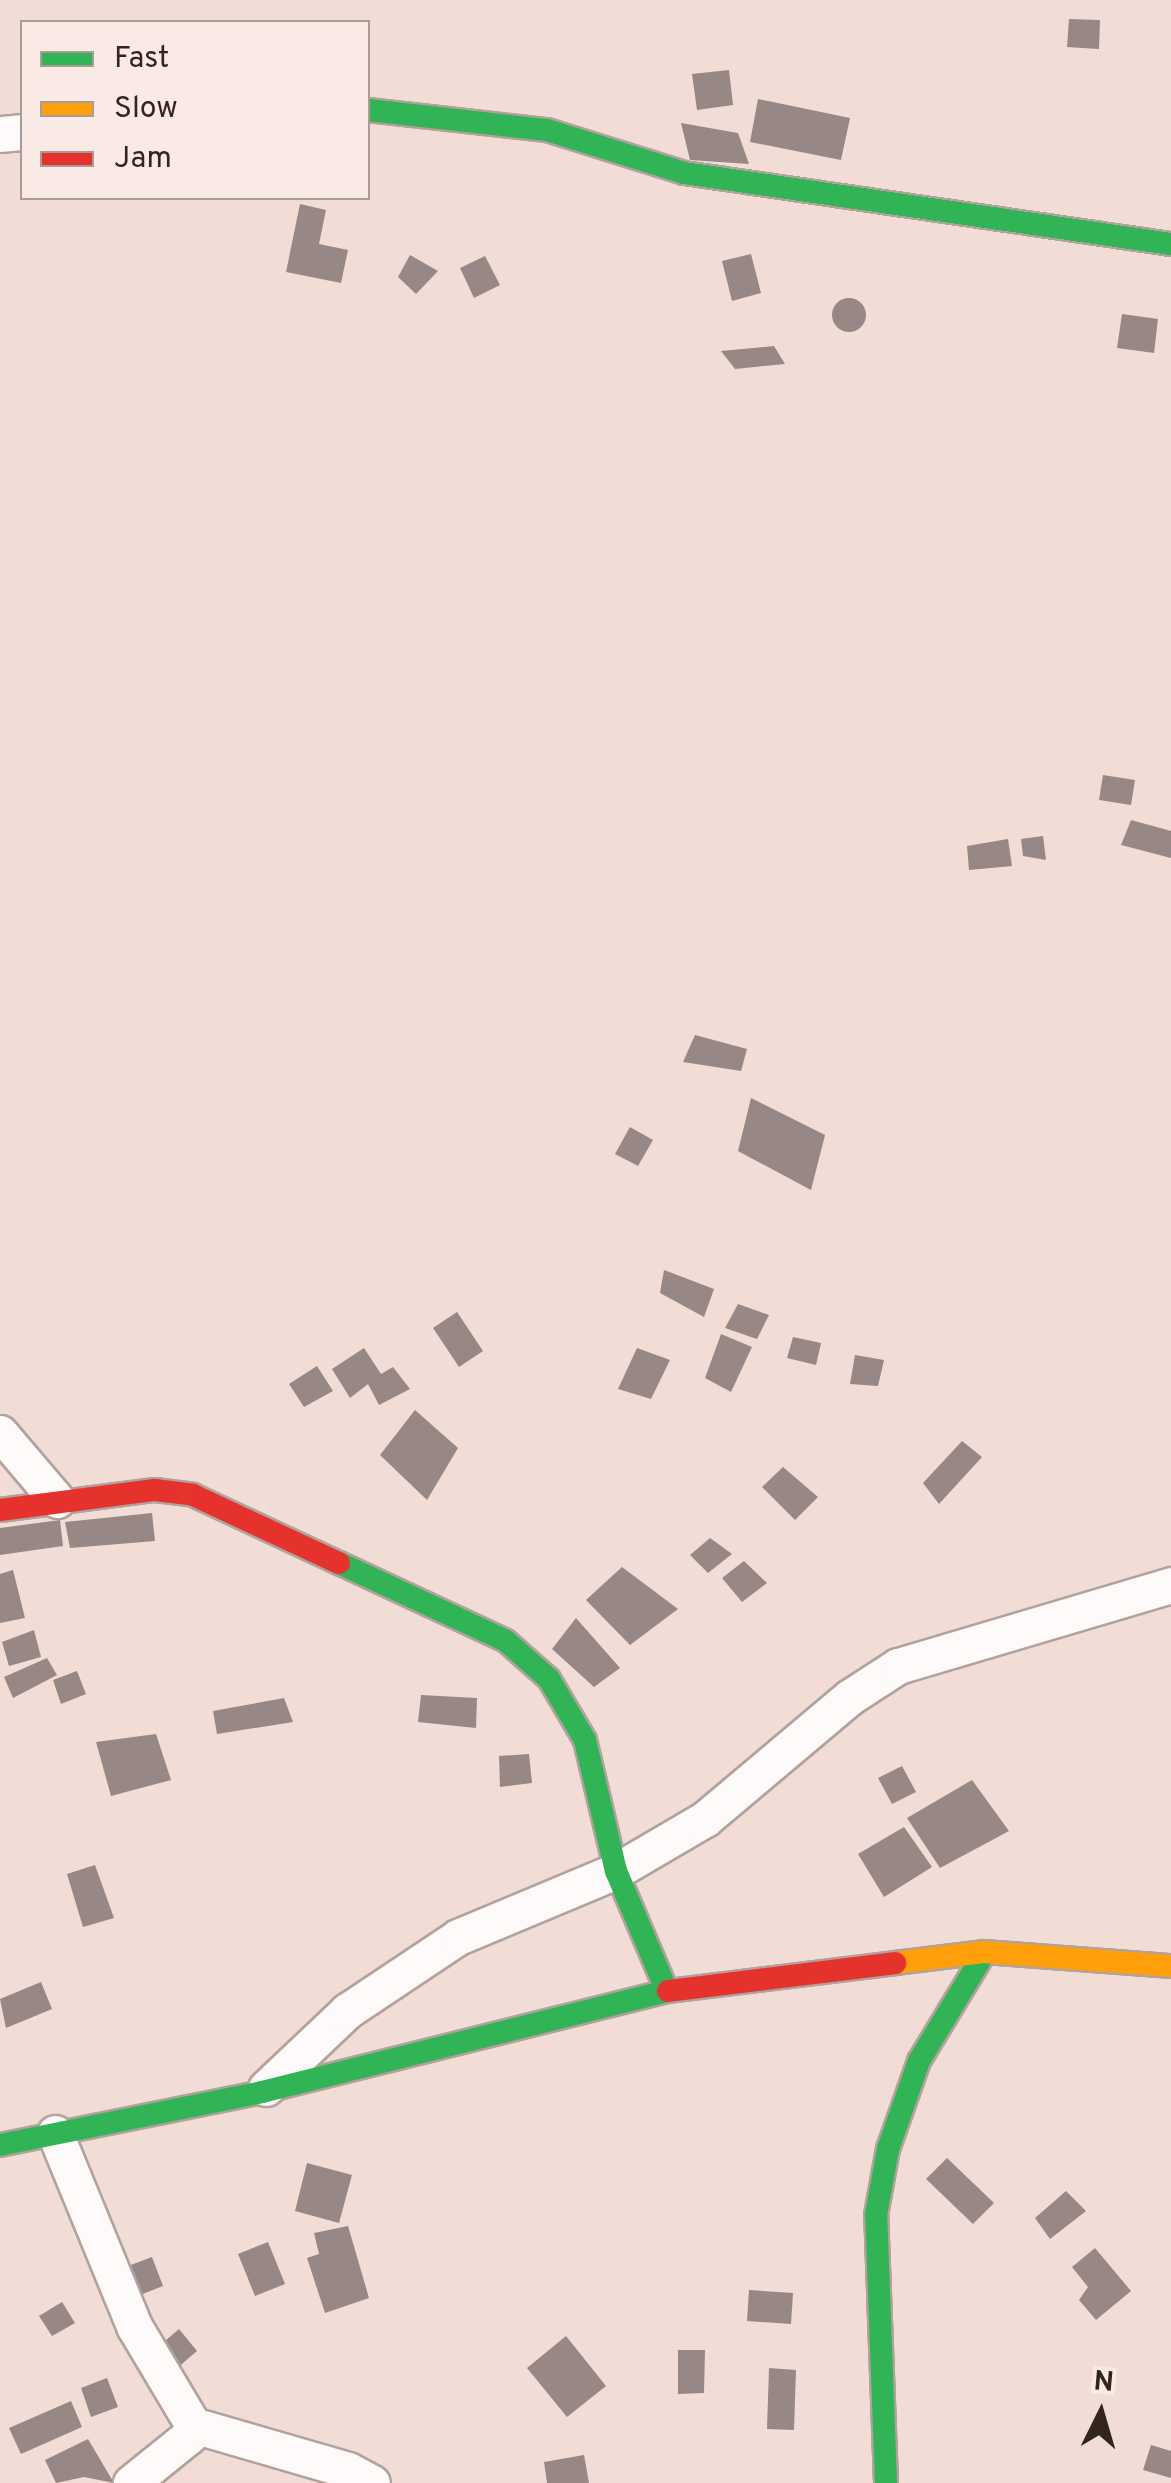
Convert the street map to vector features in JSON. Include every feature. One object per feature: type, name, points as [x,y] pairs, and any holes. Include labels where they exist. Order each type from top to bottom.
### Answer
[{"type":"street","points":[[370,110],[548,130],[684,172],[1171,244]]},
{"type":"street","points":[[0,1432],[58,1500]]},
{"type":"street","points":[[0,1510],[155,1490],[193,1495],[506,1640],[548,1679],[585,1740],[616,1871],[666,1992]]},
{"type":"street","points":[[262,2092],[347,2011],[458,1937],[616,1871],[706,1819],[898,1666],[1171,1585]]},
{"type":"street","points":[[886,2483],[888,2409],[876,2308],[879,2198],[888,2149],[920,2061],[985,1952]]},
{"type":"street","points":[[0,2144],[262,2092],[666,1992],[985,1952],[1171,1966]]},
{"type":"street","points":[[55,2133],[134,2326],[192,2424],[348,2470],[372,2483]]},
{"type":"street","points":[[131,2483],[189,2436],[192,2424]]},
{"type":"building","points":[[1069,19],[1100,20],[1099,49],[1067,47]]},
{"type":"building","points":[[729,70],[733,105],[697,110],[692,74]]},
{"type":"building","points":[[758,99],[850,118],[841,160],[750,142]]},
{"type":"building","points":[[681,123],[738,133],[749,164],[690,160]]},
{"type":"building","points":[[300,204],[326,210],[319,244],[348,250],[341,283],[286,272]]},
{"type":"building","points":[[751,254],[761,293],[732,301],[722,261]]},
{"type":"building","points":[[410,255],[438,271],[416,294],[398,277]]},
{"type":"building","points":[[485,256],[500,285],[474,298],[460,268]]},
{"type":"building","points":[[849,298],[861,303],[866,315],[861,327],[849,332],[837,327],[832,315],[837,303]]},
{"type":"building","points":[[1122,314],[1158,319],[1154,353],[1117,348]]},
{"type":"building","points":[[774,346],[785,364],[735,369],[721,351]]},
{"type":"building","points":[[1103,775],[1135,780],[1131,805],[1099,800]]},
{"type":"building","points":[[1131,820],[1171,831],[1171,858],[1121,845]]},
{"type":"building","points":[[1043,836],[1046,860],[1023,856],[1021,839]]},
{"type":"building","points":[[1008,839],[1012,866],[969,870],[967,846]]},
{"type":"building","points":[[695,1035],[747,1049],[741,1071],[683,1062]]},
{"type":"building","points":[[751,1098],[825,1135],[811,1190],[738,1151]]},
{"type":"building","points":[[630,1127],[653,1140],[638,1166],[615,1154]]},
{"type":"building","points":[[664,1270],[714,1289],[704,1317],[660,1293]]},
{"type":"building","points":[[738,1304],[769,1315],[757,1339],[725,1328]]},
{"type":"building","points":[[457,1312],[483,1351],[459,1367],[433,1328]]},
{"type":"building","points":[[721,1334],[752,1347],[731,1392],[705,1378]]},
{"type":"building","points":[[793,1337],[821,1343],[816,1365],[787,1358]]},
{"type":"building","points":[[364,1348],[381,1374],[393,1367],[410,1389],[379,1405],[368,1384],[350,1398],[332,1369]]},
{"type":"building","points":[[637,1348],[670,1360],[651,1399],[618,1389]]},
{"type":"building","points":[[855,1355],[884,1360],[878,1386],[850,1384]]},
{"type":"building","points":[[317,1366],[333,1391],[304,1407],[289,1384]]},
{"type":"building","points":[[415,1410],[458,1448],[427,1500],[380,1455]]},
{"type":"building","points":[[962,1441],[982,1457],[939,1504],[923,1483]]},
{"type":"building","points":[[783,1467],[818,1497],[795,1520],[762,1487]]},
{"type":"building","points":[[152,1513],[155,1541],[70,1548],[65,1522]]},
{"type":"building","points":[[60,1520],[63,1546],[0,1555],[0,1528]]},
{"type":"building","points":[[710,1538],[732,1554],[708,1573],[690,1555]]},
{"type":"building","points":[[744,1561],[767,1583],[742,1602],[722,1578]]},
{"type":"building","points":[[622,1567],[678,1609],[630,1645],[586,1600]]},
{"type":"building","points":[[13,1570],[25,1618],[0,1623],[0,1574]]},
{"type":"building","points":[[576,1618],[620,1668],[594,1687],[552,1649]]},
{"type":"building","points":[[34,1630],[41,1657],[9,1666],[2,1642]]},
{"type":"building","points":[[47,1658],[57,1675],[13,1698],[4,1677]]},
{"type":"building","points":[[77,1671],[86,1694],[61,1704],[53,1680]]},
{"type":"building","points":[[421,1695],[477,1698],[476,1728],[418,1722]]},
{"type":"building","points":[[284,1698],[293,1722],[217,1734],[213,1711]]},
{"type":"building","points":[[156,1734],[171,1780],[111,1796],[96,1742]]},
{"type":"building","points":[[529,1754],[532,1783],[500,1787],[499,1756]]},
{"type":"building","points":[[902,1766],[916,1792],[892,1804],[878,1778]]},
{"type":"building","points":[[972,1780],[1009,1831],[940,1868],[907,1818]]},
{"type":"building","points":[[904,1827],[932,1867],[884,1897],[858,1854]]},
{"type":"building","points":[[95,1865],[114,1918],[83,1927],[67,1874]]},
{"type":"building","points":[[41,1982],[52,2009],[6,2028],[0,1999]]},
{"type":"building","points":[[947,2158],[994,2203],[973,2224],[926,2179]]},
{"type":"building","points":[[307,2163],[352,2175],[339,2223],[295,2211]]},
{"type":"building","points":[[1066,2191],[1086,2211],[1050,2239],[1035,2218]]},
{"type":"building","points":[[348,2226],[369,2298],[325,2313],[307,2258],[319,2254],[314,2233]]},
{"type":"building","points":[[268,2242],[285,2284],[255,2296],[238,2254]]},
{"type":"building","points":[[1095,2248],[1131,2291],[1096,2320],[1079,2300],[1088,2287],[1072,2267]]},
{"type":"building","points":[[152,2257],[163,2286],[140,2295],[128,2266]]},
{"type":"building","points":[[749,2290],[793,2293],[791,2324],[747,2321]]},
{"type":"building","points":[[62,2302],[75,2323],[52,2336],[39,2316]]},
{"type":"building","points":[[179,2329],[197,2351],[176,2369],[158,2347]]},
{"type":"building","points":[[566,2336],[606,2386],[567,2417],[527,2368]]},
{"type":"building","points":[[678,2350],[705,2350],[704,2393],[678,2394]]},
{"type":"building","points":[[769,2368],[796,2370],[794,2430],[767,2429]]},
{"type":"building","points":[[107,2378],[118,2407],[91,2417],[81,2388]]},
{"type":"building","points":[[71,2401],[82,2427],[21,2454],[9,2428]]},
{"type":"building","points":[[88,2439],[114,2483],[84,2477],[56,2483],[45,2460]]},
{"type":"building","points":[[1151,2445],[1171,2451],[1171,2478],[1143,2470]]},
{"type":"building","points":[[584,2455],[589,2483],[547,2483],[544,2462]]},
{"type":"traffic: fast","points":[[370,110],[547,130],[684,173],[1171,244]]},
{"type":"traffic: fast","points":[[339,1563],[506,1641],[549,1679],[585,1740],[616,1871],[667,1991]]},
{"type":"traffic: fast","points":[[886,2483],[876,2215],[888,2149],[919,2061],[985,1952]]},
{"type":"traffic: fast","points":[[0,2145],[262,2092],[668,1991]]},
{"type":"traffic: slow","points":[[895,1963],[985,1952],[1171,1966]]},
{"type":"traffic: jam","points":[[0,1510],[155,1490],[193,1495],[339,1563]]},
{"type":"traffic: jam","points":[[668,1991],[895,1963]]}]
